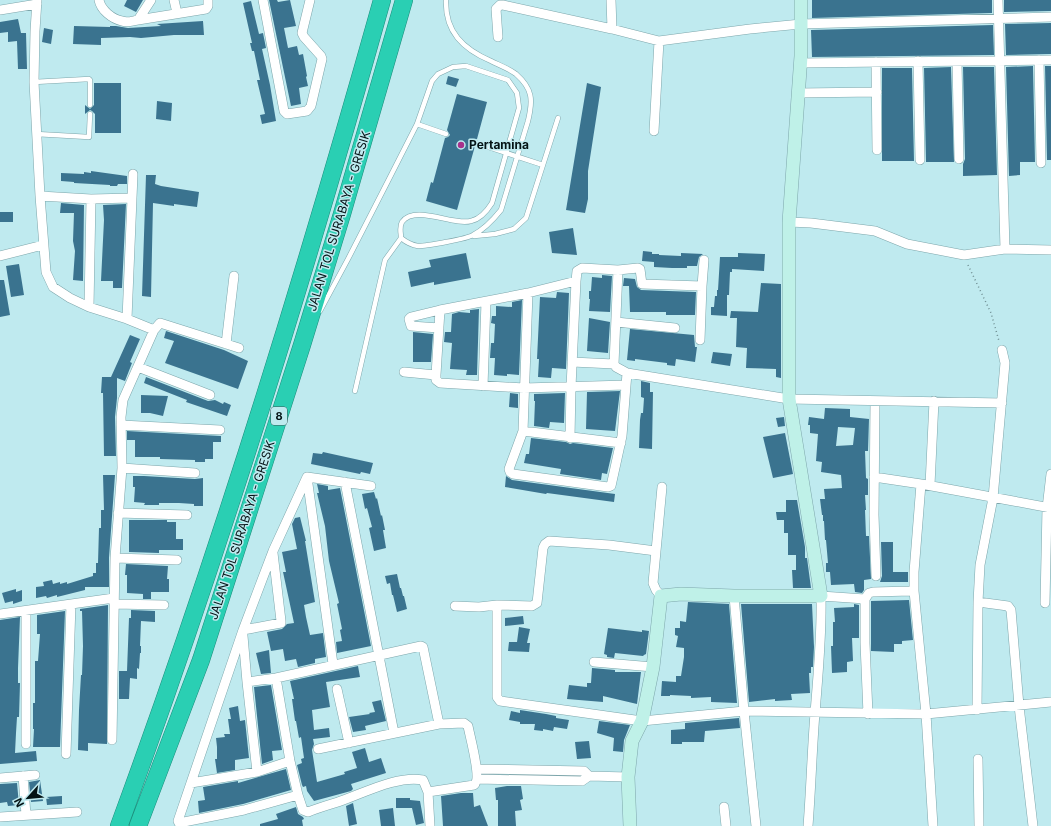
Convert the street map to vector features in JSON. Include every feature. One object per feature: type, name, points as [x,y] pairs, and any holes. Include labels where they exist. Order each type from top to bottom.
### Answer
[{"type":"highway","name":"JALAN TOL SURABAYA - GRESIK","points":[[119,826],[158,719],[226,519],[303,276],[382,0]]},
{"type":"highway","name":"JALAN TOL SURABAYA - GRESIK","points":[[138,826],[201,660],[302,345],[342,214],[404,0]]},
{"type":"street","points":[[99,0],[103,10],[121,21],[130,22],[206,8],[208,6],[208,0]]},
{"type":"street","points":[[138,20],[151,0]]},
{"type":"street","points":[[174,0],[177,13]]},
{"type":"street","points":[[263,0],[284,111],[287,114],[307,111],[311,106],[322,59],[303,35],[305,16],[310,0]]},
{"type":"street","points":[[303,0],[305,16]]},
{"type":"street","points":[[611,0],[612,29]]},
{"type":"street","points":[[801,0],[802,24],[800,63],[789,222],[789,399],[821,596],[821,652],[815,713],[808,826]]},
{"type":"street","points":[[998,0],[1005,249]]},
{"type":"street","points":[[0,10],[37,2],[34,82],[36,134],[43,245],[46,272],[53,287],[70,298],[89,307],[127,319],[154,330]]},
{"type":"street","points":[[498,37],[496,9],[500,5],[612,29],[659,42],[750,29],[802,24],[1051,17]]},
{"type":"street","points":[[654,131],[659,42]]},
{"type":"street","points":[[1039,60],[1041,163]]},
{"type":"street","points":[[800,63],[1051,60]]},
{"type":"street","points":[[876,62],[877,150]]},
{"type":"street","points":[[918,62],[920,160]]},
{"type":"street","points":[[956,62],[958,159]]},
{"type":"street","points":[[798,93],[877,92]]},
{"type":"street","points":[[127,319],[133,174]]},
{"type":"street","points":[[40,196],[91,199],[132,198]]},
{"type":"street","points":[[89,307],[91,199]]},
{"type":"street","points":[[789,222],[811,223],[876,231],[907,244],[964,255],[1005,249],[1051,250]]},
{"type":"street","points":[[0,256],[43,245]]},
{"type":"street","points":[[700,340],[704,260]]},
{"type":"street","points":[[570,438],[577,271],[582,268],[618,270],[639,268],[642,284],[702,286]]},
{"type":"street","points":[[614,364],[618,270]]},
{"type":"street","points":[[226,344],[234,276]]},
{"type":"street","points":[[439,328],[411,326],[409,319],[411,317],[440,310],[486,302],[576,281]]},
{"type":"street","points":[[528,293],[523,431],[509,469],[510,472],[513,474],[608,487],[611,486],[621,443],[627,373]]},
{"type":"street","points":[[483,386],[486,302]]},
{"type":"street","points":[[440,310],[436,375],[436,380],[440,384],[524,388],[626,385]]},
{"type":"street","points":[[616,322],[674,328]]},
{"type":"street","points":[[112,740],[115,558],[122,468],[121,425],[123,400],[154,330],[158,325],[163,324],[238,348]]},
{"type":"street","points":[[977,710],[978,602],[980,565],[993,498],[1005,363],[1002,350]]},
{"type":"street","points":[[572,362],[614,364],[616,367],[627,373],[789,399],[1002,403]]},
{"type":"street","points":[[138,367],[210,395]]},
{"type":"street","points":[[404,372],[436,375]]},
{"type":"street","points":[[875,401],[874,477],[876,576]]},
{"type":"street","points":[[933,826],[926,714],[914,591],[914,572],[934,401]]},
{"type":"street","points":[[121,425],[220,430]]},
{"type":"street","points":[[523,431],[570,438],[621,443]]},
{"type":"street","points":[[122,468],[195,473]]},
{"type":"street","points":[[1045,603],[1051,474]]},
{"type":"street","points":[[307,477],[372,486]]},
{"type":"street","points":[[298,795],[244,810],[180,824],[178,821],[243,632],[273,551],[307,477]]},
{"type":"street","points":[[307,477],[333,664]]},
{"type":"street","points":[[874,477],[1049,508]]},
{"type":"street","points":[[345,482],[394,733]]},
{"type":"street","points":[[630,826],[628,777],[632,740],[642,722],[653,667],[661,596],[653,583],[662,487]]},
{"type":"street","points":[[118,513],[187,514]]},
{"type":"street","points":[[456,606],[532,606],[537,603],[543,548],[549,541],[609,545],[656,551]]},
{"type":"street","points":[[243,632],[281,623],[282,621],[273,551]]},
{"type":"street","points":[[115,558],[177,560]]},
{"type":"street","points":[[661,596],[681,594],[734,596],[821,596],[865,599],[873,592],[911,591]]},
{"type":"street","points":[[734,596],[756,826]]},
{"type":"street","points":[[865,599],[868,714]]},
{"type":"street","points":[[0,614],[71,604],[114,601],[164,605]]},
{"type":"street","points":[[978,602],[1008,606],[1011,610],[1019,706],[1033,826]]},
{"type":"street","points":[[66,754],[71,604]]},
{"type":"street","points":[[497,605],[496,692],[500,701],[642,722],[744,711],[926,714],[1051,702]]},
{"type":"street","points":[[26,611],[26,744]]},
{"type":"street","points":[[243,632],[257,772]]},
{"type":"street","points":[[247,682],[276,678],[419,645],[423,647],[439,724]]},
{"type":"street","points":[[594,662],[653,667]]},
{"type":"street","points":[[276,678],[290,761],[303,810],[306,812],[338,802],[379,786],[414,779],[422,780],[428,792],[430,826]]},
{"type":"street","points":[[337,690],[349,743]]},
{"type":"street","points":[[318,749],[439,724],[466,724],[477,769],[476,783],[474,786],[428,792]]},
{"type":"street","points":[[978,759],[979,826]]},
{"type":"street","points":[[191,783],[257,772],[290,761]]},
{"type":"street","points":[[477,769],[584,771],[593,776]]},
{"type":"street","points":[[524,771],[524,780]]},
{"type":"street","points":[[0,778],[35,775]]},
{"type":"street","points":[[23,776],[26,815]]},
{"type":"street","points":[[477,779],[582,781],[593,776],[628,777]]},
{"type":"street","points":[[724,807],[726,826]]},
{"type":"street","points":[[0,817],[77,812]]},
{"type":"lane","points":[[446,0],[447,18],[458,39],[469,50],[516,74],[522,79],[530,92],[532,107],[501,210],[492,222],[472,236]]},
{"type":"lane","points":[[302,345],[348,260],[417,124],[432,81],[438,74],[453,67],[466,66],[508,80],[516,93],[519,108],[492,203],[484,214],[472,221],[456,222],[437,216],[423,215],[410,216],[402,222],[400,229],[401,238],[385,260],[355,391]]},
{"type":"lane","points":[[34,82],[89,79],[90,105]]},
{"type":"lane","points":[[36,134],[90,137],[90,114]]},
{"type":"lane","points":[[401,238],[408,243],[418,246],[472,236],[495,234],[514,229],[526,218],[558,118]]},
{"type":"lane","points":[[417,124],[446,134]]},
{"type":"lane","points":[[476,143],[543,165]]},
{"type":"path","points":[[964,255],[991,313],[1002,350]]},
{"type":"building","points":[[127,0],[143,0],[136,12],[124,6]]},
{"type":"building","points":[[269,0],[277,0],[278,2],[290,0],[296,26],[284,28],[288,48],[297,46],[299,55],[303,54],[307,76],[308,86],[299,88],[301,104],[291,106]]},
{"type":"building","points":[[812,0],[992,0],[992,13],[812,18]]},
{"type":"building","points":[[1004,0],[1051,0],[1051,11],[1004,12]]},
{"type":"building","points":[[251,1],[259,34],[263,33],[266,48],[262,49],[276,121],[262,124],[260,115],[265,114],[257,80],[260,80],[254,51],[252,51],[250,43],[252,43],[243,3]]},
{"type":"building","points":[[18,19],[21,33],[26,33],[27,69],[18,69],[17,41],[8,42],[8,32],[0,33],[0,22]]},
{"type":"building","points":[[203,21],[204,35],[101,38],[101,45],[73,44],[74,26],[116,26],[128,28],[161,26],[157,24]]},
{"type":"building","points":[[1051,23],[1051,54],[1006,55],[1005,24]]},
{"type":"building","points":[[993,25],[994,55],[812,57],[811,30]]},
{"type":"building","points":[[44,28],[53,30],[51,44],[42,42]]},
{"type":"building","points":[[1033,66],[1035,162],[1020,162],[1020,175],[1009,176],[1006,67]]},
{"type":"building","points":[[1045,66],[1051,66],[1051,160],[1047,160]]},
{"type":"building","points":[[951,67],[954,162],[926,162],[924,68]]},
{"type":"building","points":[[963,67],[994,67],[997,175],[963,176],[963,164],[965,159]]},
{"type":"building","points":[[882,68],[912,68],[914,161],[882,161]]},
{"type":"building","points":[[448,76],[459,79],[456,87],[446,84]]},
{"type":"building","points":[[94,83],[121,83],[121,133],[95,133],[95,114],[90,110],[85,114],[85,105],[90,109],[94,105]]},
{"type":"building","points":[[587,83],[601,87],[588,171],[588,199],[585,213],[566,210]]},
{"type":"building","points":[[457,94],[487,102],[477,139],[472,142],[475,146],[457,210],[426,201],[431,182],[433,183],[445,138],[450,135],[447,130]]},
{"type":"building","points":[[157,101],[172,103],[171,121],[156,119]]},
{"type":"building","points":[[91,171],[127,176],[127,184],[110,186],[61,181],[61,173],[84,174],[84,172],[91,173]]},
{"type":"building","points":[[146,175],[156,175],[155,184],[161,186],[199,192],[197,207],[153,203],[151,297],[142,296]]},
{"type":"building","points":[[61,203],[84,205],[83,281],[73,280],[75,251],[73,241],[74,213],[60,213]]},
{"type":"building","points":[[126,204],[122,288],[113,288],[113,281],[101,281],[104,220],[103,205]]},
{"type":"building","points":[[0,212],[13,212],[13,222],[0,222]]},
{"type":"building","points":[[573,228],[577,255],[552,253],[549,232]]},
{"type":"building","points":[[643,251],[652,252],[652,254],[659,255],[681,256],[681,253],[703,254],[699,257],[697,266],[672,268],[654,267],[654,262],[642,261]]},
{"type":"building","points":[[466,253],[471,278],[434,285],[434,282],[411,287],[408,272],[431,267],[429,260]]},
{"type":"building","points":[[738,253],[765,254],[764,271],[732,269],[732,272],[730,272],[729,295],[727,295],[727,316],[711,315],[711,307],[714,307],[715,296],[717,296],[718,290],[720,257],[738,257]]},
{"type":"building","points":[[19,264],[24,295],[11,297],[6,266]]},
{"type":"building","points":[[602,275],[612,276],[610,312],[589,311],[589,291],[591,291],[592,277],[602,278]]},
{"type":"building","points":[[624,278],[635,279],[637,287],[641,290],[696,292],[695,315],[666,315],[666,312],[630,312],[629,286],[623,286]]},
{"type":"building","points":[[0,280],[4,280],[10,315],[0,317]]},
{"type":"building","points":[[761,283],[781,284],[781,378],[776,377],[776,369],[746,368],[747,348],[736,347],[737,318],[730,318],[731,311],[758,312]]},
{"type":"building","points":[[557,292],[569,293],[566,369],[552,368],[551,378],[538,377],[539,359],[537,359],[540,297],[556,298]]},
{"type":"building","points":[[522,300],[519,375],[494,375],[495,358],[490,358],[491,343],[494,343],[495,324],[491,323],[492,316],[496,316],[496,306],[512,307],[512,302]]},
{"type":"building","points":[[479,309],[477,375],[466,375],[467,370],[450,369],[452,343],[444,342],[445,332],[451,332],[452,314],[459,312],[470,313],[470,310]]},
{"type":"building","points":[[589,318],[610,322],[608,353],[587,351]]},
{"type":"building","points":[[630,329],[694,335],[695,347],[697,347],[695,362],[676,359],[675,366],[667,365],[667,363],[635,359],[635,361],[627,360]]},
{"type":"building","points":[[166,331],[224,350],[248,361],[238,389],[165,363],[174,341],[164,338]]},
{"type":"building","points":[[413,332],[433,334],[431,362],[413,362]]},
{"type":"building","points":[[130,335],[140,339],[130,362],[132,363],[125,381],[117,378],[115,417],[116,456],[104,456],[103,393],[101,393],[102,377],[111,377]]},
{"type":"building","points":[[713,352],[732,354],[730,366],[711,363]]},
{"type":"building","points":[[146,377],[208,401],[215,400],[223,404],[224,402],[231,405],[227,416],[186,402],[187,400],[144,383]]},
{"type":"building","points":[[641,381],[650,383],[650,392],[653,392],[652,449],[639,448],[640,420],[641,413],[643,413],[644,398],[641,397]]},
{"type":"building","points":[[620,391],[615,431],[586,429],[587,392]]},
{"type":"building","points":[[510,393],[518,394],[518,408],[509,407]]},
{"type":"building","points":[[565,393],[564,423],[550,422],[549,428],[534,426],[534,394]]},
{"type":"building","points":[[141,395],[168,396],[163,416],[150,413],[141,413]]},
{"type":"building","points":[[825,408],[850,409],[850,417],[869,419],[868,451],[865,451],[868,495],[865,495],[865,510],[866,536],[869,536],[871,579],[864,580],[864,590],[862,593],[855,592],[854,584],[831,585],[830,572],[826,572],[826,563],[828,563],[824,521],[820,499],[825,499],[824,489],[842,488],[841,475],[821,472],[822,462],[816,461],[818,434],[810,433],[810,425],[808,425],[809,417],[824,419]],"holes":[[[838,427],[855,428],[853,445],[836,446]]]},
{"type":"building","points":[[784,417],[785,426],[778,427],[776,418]]},
{"type":"building","points":[[127,431],[221,436],[221,442],[213,442],[213,459],[205,459],[205,462],[195,462],[195,460],[160,459],[160,457],[135,457],[135,440],[127,440]]},
{"type":"building","points":[[785,433],[793,474],[773,478],[763,437]]},
{"type":"building","points":[[531,438],[566,442],[570,444],[573,443],[613,448],[607,474],[602,473],[601,480],[560,474],[561,469],[524,463],[526,454],[529,454]]},
{"type":"building","points":[[323,452],[373,463],[370,474],[361,472],[360,474],[311,464],[313,453],[322,454]]},
{"type":"building","points":[[103,475],[115,475],[109,558],[109,587],[85,587],[85,590],[57,597],[57,595],[47,598],[46,596],[36,598],[36,587],[44,586],[43,582],[52,580],[53,584],[67,582],[67,584],[93,576],[93,573],[96,573],[96,563],[98,563],[99,528],[101,528],[101,510],[104,510]]},
{"type":"building","points":[[133,476],[195,479],[203,478],[203,506],[179,503],[144,505],[145,503],[134,502],[135,487],[133,487]]},
{"type":"building","points":[[506,476],[512,480],[615,494],[614,502],[546,494],[505,487]]},
{"type":"building","points":[[317,484],[328,486],[328,490],[340,488],[371,646],[337,653],[336,642],[342,641],[340,630],[342,629],[337,604],[339,603],[329,561],[325,526],[317,493],[319,493]]},
{"type":"building","points":[[374,492],[381,516],[382,515],[386,548],[374,551],[369,528],[372,527],[367,508],[365,509],[362,494]]},
{"type":"building","points":[[786,500],[797,500],[805,547],[805,558],[807,558],[811,588],[793,588],[792,570],[796,570],[796,555],[788,555],[788,533],[784,533],[784,520],[777,520],[776,512],[786,512]]},
{"type":"building","points":[[300,517],[306,541],[315,602],[304,605],[306,617],[310,635],[323,633],[326,657],[315,659],[315,663],[298,667],[296,659],[285,661],[283,649],[271,651],[267,632],[282,629],[287,624],[294,623],[283,572],[286,572],[282,552],[297,549],[292,524],[295,518]]},
{"type":"building","points":[[129,520],[167,520],[167,522],[176,522],[176,539],[183,539],[183,550],[159,550],[159,553],[129,552]]},
{"type":"building","points":[[881,542],[893,542],[893,572],[908,572],[908,582],[880,582],[882,576]]},
{"type":"building","points":[[126,564],[168,566],[167,579],[169,579],[169,592],[151,592],[151,599],[143,599],[143,594],[127,593],[127,575],[125,575]]},
{"type":"building","points":[[397,574],[407,609],[397,612],[390,583],[387,584],[385,576]]},
{"type":"building","points":[[16,589],[16,592],[22,590],[22,601],[13,604],[13,601],[5,603],[2,593]]},
{"type":"building","points":[[909,600],[913,640],[902,641],[902,644],[894,644],[894,652],[871,651],[871,601]]},
{"type":"building","points":[[688,602],[729,604],[737,703],[711,702],[711,697],[691,698],[691,696],[661,696],[662,681],[676,682],[676,676],[681,676],[684,648],[676,647],[678,636],[675,635],[675,628],[680,628],[680,621],[686,622]]},
{"type":"building","points":[[741,604],[812,604],[814,647],[813,667],[811,667],[811,673],[809,673],[810,693],[791,694],[792,700],[775,701],[775,699],[749,702]]},
{"type":"building","points":[[854,604],[859,605],[859,638],[852,638],[853,661],[847,662],[847,672],[832,673],[831,646],[833,646],[833,622],[835,622],[834,608],[854,607]]},
{"type":"building","points":[[108,605],[107,744],[88,743],[88,751],[78,750],[83,646],[82,611],[80,611],[80,609]]},
{"type":"building","points":[[131,610],[155,611],[155,622],[141,621],[141,653],[139,669],[137,668],[137,679],[130,678],[129,699],[119,699],[119,671],[127,671],[129,618],[131,618]]},
{"type":"building","points":[[65,611],[60,747],[33,747],[35,661],[38,661],[40,634],[37,634],[37,615]]},
{"type":"building","points":[[523,616],[524,624],[505,626],[505,618]]},
{"type":"building","points":[[20,617],[18,668],[18,683],[20,683],[19,717],[17,717],[15,753],[36,751],[37,761],[0,764],[0,620]]},
{"type":"building","points":[[519,627],[530,629],[527,643],[530,643],[529,652],[508,651],[509,642],[517,642]]},
{"type":"building","points":[[608,628],[642,632],[642,630],[649,631],[646,654],[643,656],[615,653],[614,658],[607,657],[607,655],[604,654]]},
{"type":"building","points":[[269,650],[271,673],[261,674],[256,653]]},
{"type":"building","points":[[358,666],[360,677],[326,682],[330,707],[312,710],[314,730],[329,728],[330,737],[313,739],[314,744],[312,750],[317,782],[345,774],[344,772],[357,768],[352,752],[365,748],[369,762],[381,758],[386,773],[351,784],[353,789],[351,791],[314,801],[307,791],[306,786],[303,787],[302,785],[297,765],[302,763],[301,759],[304,758],[301,737],[299,738],[295,721],[292,699],[294,699],[290,681]]},
{"type":"building","points":[[592,668],[615,670],[615,672],[641,672],[637,704],[603,696],[603,702],[567,699],[569,685],[587,687],[587,683],[591,683]]},
{"type":"building","points":[[271,685],[282,750],[272,751],[273,760],[262,764],[254,687]]},
{"type":"building","points":[[381,700],[386,721],[365,726],[366,730],[353,732],[349,717],[375,712],[372,702]]},
{"type":"building","points":[[238,706],[240,721],[245,720],[249,758],[235,760],[235,770],[217,773],[215,759],[217,759],[216,738],[225,737],[224,734],[230,734],[228,719],[231,719],[229,708]]},
{"type":"building","points":[[520,710],[556,716],[556,718],[569,720],[567,729],[554,727],[553,731],[543,729],[543,731],[534,730],[535,724],[520,724],[520,722],[509,720],[511,711],[520,713]]},
{"type":"building","points":[[739,718],[740,728],[705,731],[704,742],[682,742],[682,744],[671,744],[671,730],[685,729],[685,723]]},
{"type":"building","points":[[599,721],[630,725],[624,740],[623,752],[613,751],[614,738],[597,733]]},
{"type":"building","points":[[589,741],[591,758],[577,759],[575,742]]},
{"type":"building","points":[[286,769],[291,790],[243,804],[199,813],[198,801],[205,800],[203,787],[238,781],[238,783]]},
{"type":"building","points":[[40,780],[43,801],[31,802],[29,782]]},
{"type":"building","points":[[17,783],[19,805],[8,806],[7,802],[0,803],[0,784]]},
{"type":"building","points":[[521,786],[523,799],[520,800],[522,810],[515,811],[516,826],[498,826],[498,800],[496,800],[495,788]]},
{"type":"building","points":[[473,793],[474,807],[480,805],[488,826],[443,826],[441,796]]},
{"type":"building","points":[[62,796],[62,804],[47,805],[46,797]]},
{"type":"building","points":[[396,798],[410,798],[410,800],[420,801],[424,823],[416,825],[412,808],[396,808]]},
{"type":"building","points":[[353,803],[357,824],[349,826],[346,806]]},
{"type":"building","points":[[296,807],[298,814],[304,819],[302,820],[303,826],[260,826],[260,824],[278,819],[276,814]]},
{"type":"building","points":[[393,808],[395,826],[381,826],[379,810]]},
{"type":"place","name":"Pertamina","points":[[461,145]]}]
